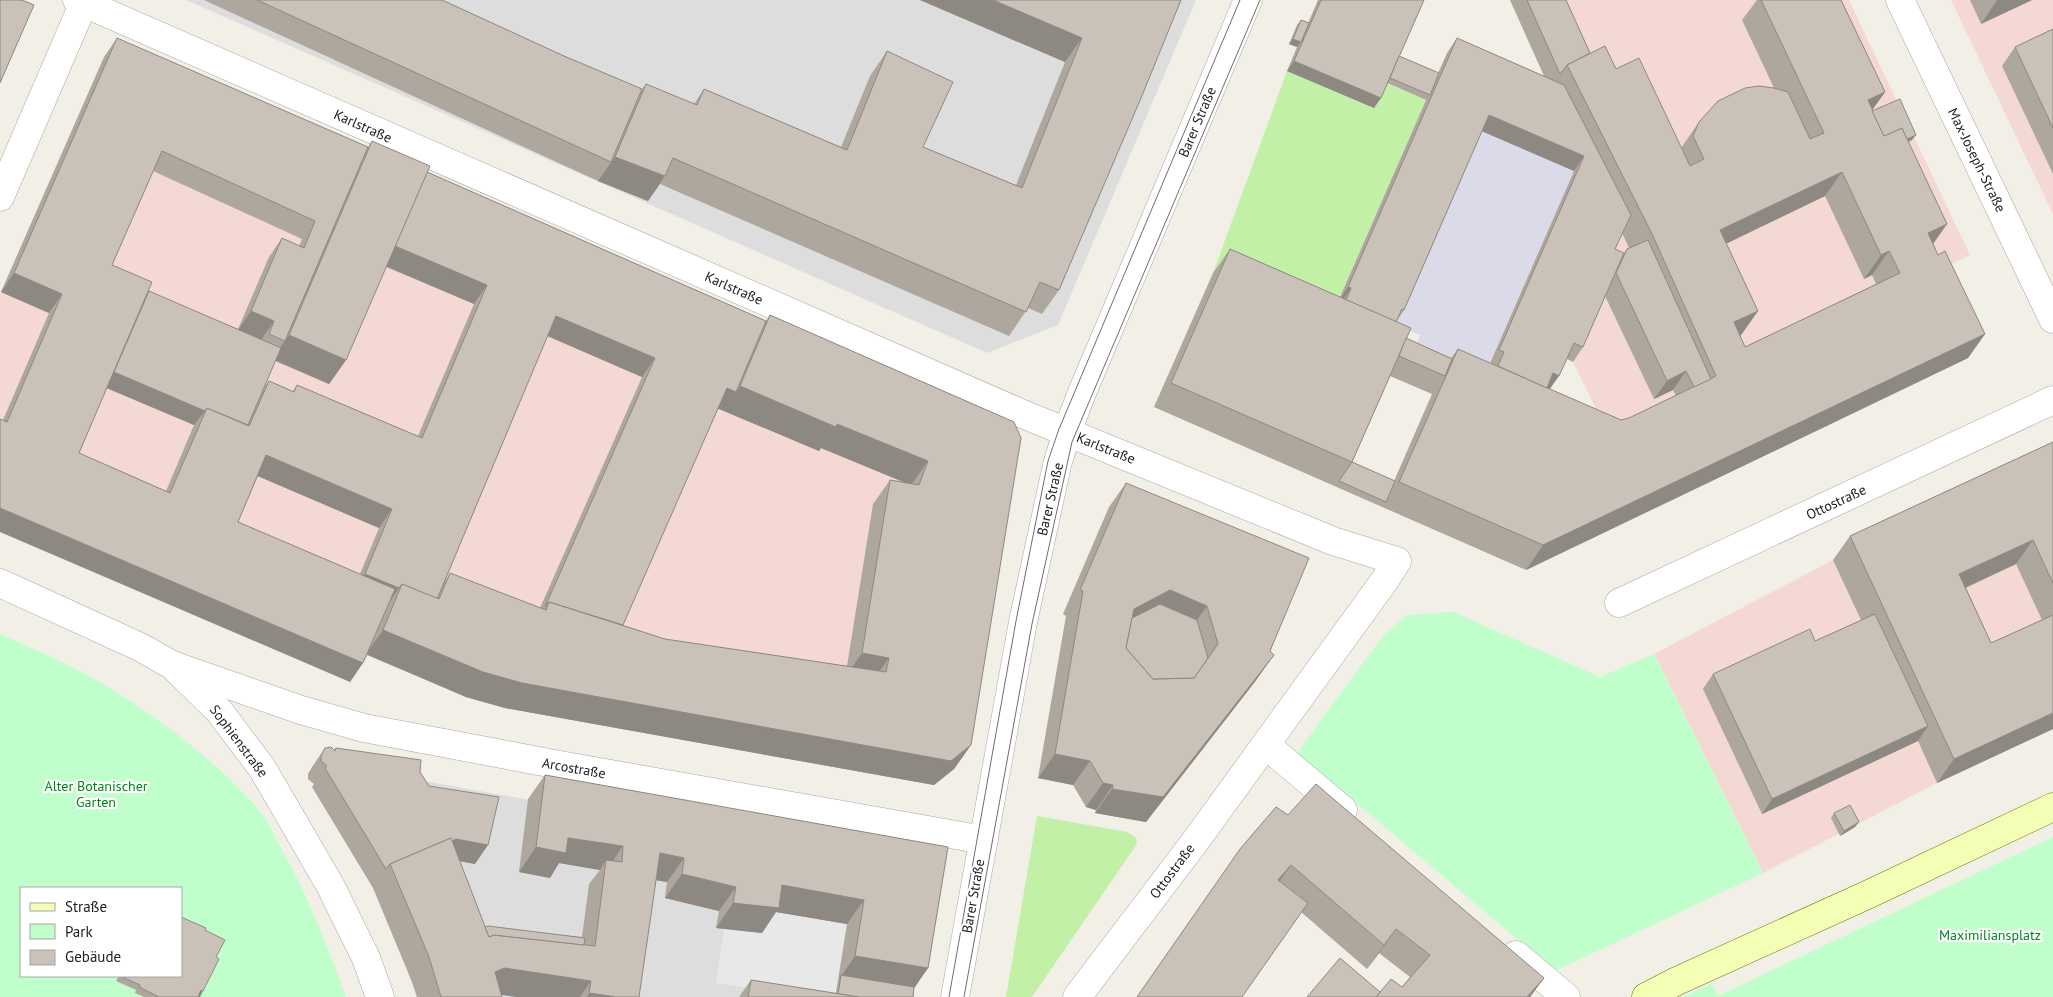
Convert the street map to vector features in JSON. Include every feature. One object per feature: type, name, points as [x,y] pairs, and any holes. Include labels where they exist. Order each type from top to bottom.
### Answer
[{"type":"main road","points":[[1646,997],[1677,980],[1867,895],[2053,807]]},
{"type":"street","name":"Barer Straße","points":[[955,997],[1023,622],[1056,465],[1066,432],[1248,0]]},
{"type":"street","name":"Max-Joseph-Straße","points":[[1900,0],[2053,319]]},
{"type":"street","name":"Karlstraße","points":[[82,1],[1024,415],[1333,541],[1397,562]]},
{"type":"street","points":[[0,197],[82,1]]},
{"type":"street","name":"Ottostraße","points":[[1619,603],[2053,400]]},
{"type":"street","name":"Ottostraße","points":[[1077,997],[1194,843],[1397,562]]},
{"type":"street","name":"Sophienstraße","points":[[0,583],[140,647],[172,664],[218,710],[262,768],[330,885],[366,958],[380,997]]},
{"type":"street","name":"Arcostraße","points":[[172,664],[301,710],[364,728],[574,768],[984,840]]},
{"type":"street","points":[[1266,744],[1364,828]]},
{"type":"street","points":[[1497,939],[1566,997]]},
{"type":"shaded area","points":[[186,0],[1196,0],[1058,325],[987,353]]},
{"type":"shaded area","points":[[1510,0],[1849,0],[1970,255],[1928,276],[1968,358],[1647,512],[1573,362],[1614,268],[1550,89]]},
{"type":"shaded area","points":[[1951,0],[2053,0],[2053,214]]},
{"type":"shaded area","points":[[104,57],[997,446],[934,785],[505,708],[466,697],[366,654],[0,532],[0,294]]},
{"type":"shaded area","points":[[1479,130],[1574,171],[1489,364],[1483,392],[1414,350],[1420,335],[1392,324]]},
{"type":"shaded area","points":[[2053,458],[2053,729],[1937,783],[1763,873],[1654,654],[1833,560]]},
{"type":"shaded area","points":[[308,774],[408,778],[835,855],[910,997],[417,997],[395,937],[373,888],[314,784],[308,779]]},
{"type":"shaded area","points":[[765,910],[847,924],[835,997],[809,997],[716,983],[724,928]]},
{"type":"green space","points":[[1287,71],[1373,108],[1385,83],[1426,100],[1338,301],[1213,273]]},
{"type":"green space","points":[[1453,612],[1600,677],[1654,654],[1763,873],[1555,971],[1297,753],[1382,637],[1406,615]]},
{"type":"green space","name":"Alter Botanischer Garten","points":[[0,634],[63,663],[123,696],[175,732],[223,773],[244,794],[268,822],[300,884],[346,997],[0,997]]},
{"type":"green space","points":[[1037,816],[1128,832],[1136,838],[1137,844],[1032,997],[1006,997]]},
{"type":"green space","name":"Maximiliansplatz","points":[[2053,837],[2053,997],[1683,997],[1712,984],[1718,996]]},
{"type":"building","points":[[0,0],[22,0],[34,5],[0,83]]},
{"type":"building","points":[[257,0],[442,0],[564,56],[642,89],[611,162]]},
{"type":"building","points":[[993,0],[1181,0],[1059,290],[1040,282],[1026,312],[673,158],[665,176],[615,157],[646,84],[697,105],[704,89],[847,150],[887,51],[953,82],[923,147],[1022,188],[1082,38]]},
{"type":"building","points":[[1321,0],[1424,0],[1381,98],[1294,61]]},
{"type":"building","points":[[1527,0],[1566,0],[1590,53],[1567,65],[1560,74]]},
{"type":"building","points":[[1761,0],[1841,0],[1885,92],[1868,100],[1884,136],[1902,128],[1947,224],[1928,233],[1938,255],[1945,251],[1985,334],[1543,545],[1399,482],[1458,349],[1621,420],[1629,418],[1716,376],[1652,234],[1567,65],[1605,46],[1616,69],[1639,58],[1690,166],[1704,159],[1693,136],[1699,122],[1718,101],[1745,88],[1759,86],[1788,92],[1810,139],[1824,133]],"holes":[[[1842,172],[1881,255],[1889,251],[1900,273],[1745,347],[1734,322],[1758,311],[1720,230]]]},
{"type":"building","points":[[1301,20],[1309,23],[1301,42],[1293,39]]},
{"type":"building","points":[[2053,29],[2053,128],[2015,47]]},
{"type":"building","points":[[117,38],[368,147],[285,341],[269,334],[274,321],[251,311],[282,238],[304,248],[315,221],[162,151],[112,265],[152,282],[79,453],[170,493],[207,408],[249,426],[269,381],[294,392],[297,385],[422,438],[487,285],[395,246],[427,172],[766,321],[736,392],[727,388],[623,625],[549,602],[545,607],[655,358],[556,316],[437,599],[402,584],[399,588],[365,574],[392,509],[266,455],[238,522],[395,589],[363,663],[0,508],[0,419],[7,422],[62,294],[14,273]]},
{"type":"building","points":[[1457,38],[1564,85],[1631,215],[1615,249],[1624,253],[1583,347],[1574,343],[1559,376],[1553,373],[1547,388],[1498,366],[1504,352],[1499,350],[1584,156],[1489,115],[1404,310],[1402,309],[1396,322],[1346,300],[1351,288],[1348,287]]},
{"type":"building","points":[[1399,56],[1439,73],[1430,95],[1390,78]]},
{"type":"building","points":[[1900,99],[1916,135],[1907,139],[1902,128],[1884,136],[1872,111]]},
{"type":"building","points":[[372,141],[430,166],[346,360],[289,335]]},
{"type":"building","points":[[1648,240],[1711,379],[1694,387],[1686,371],[1667,381],[1616,273],[1627,249]]},
{"type":"building","points":[[1230,249],[1411,328],[1352,462],[1171,383]]},
{"type":"building","points":[[149,291],[281,348],[248,425],[207,408],[205,411],[114,372]]},
{"type":"building","points":[[770,315],[1014,422],[1021,438],[971,745],[951,761],[522,683],[483,672],[383,630],[402,584],[439,599],[450,573],[546,610],[549,602],[665,639],[886,672],[889,658],[862,653],[890,480],[919,485],[928,461],[837,424],[836,427],[740,386]]},
{"type":"building","points":[[1406,338],[1452,359],[1445,376],[1399,356]]},
{"type":"building","points":[[2053,442],[2053,583],[2033,540],[1959,574],[1991,643],[2053,615],[2053,713],[1954,759],[1850,536]]},
{"type":"building","points":[[1352,462],[1395,481],[1386,502],[1339,481]]},
{"type":"building","points":[[1126,483],[1309,558],[1270,651],[1274,655],[1163,797],[1112,789],[1113,785],[1103,783],[1090,761],[1055,754],[1083,591],[1080,590]],"holes":[[[1170,590],[1207,606],[1218,644],[1194,678],[1153,679],[1126,648],[1134,609]]]},
{"type":"building","points":[[1160,604],[1197,620],[1208,658],[1194,678],[1153,679],[1126,648],[1132,618]]},
{"type":"building","points":[[1875,614],[1928,726],[1772,799],[1713,674],[1810,629],[1815,641]]},
{"type":"building","points":[[331,747],[335,751],[336,748],[421,760],[420,772],[429,786],[499,797],[488,845],[456,839],[452,841],[451,838],[390,864],[386,869],[325,768],[327,766],[321,761],[325,748]]},
{"type":"building","points":[[545,775],[948,847],[928,968],[855,956],[864,900],[782,885],[779,908],[733,903],[736,887],[682,874],[684,858],[660,853],[639,997],[617,997],[589,993],[591,981],[504,968],[495,972],[502,997],[441,997],[429,957],[390,864],[451,838],[489,937],[494,935],[595,946],[606,860],[622,862],[623,846],[568,838],[566,853],[536,847]]},
{"type":"building","points":[[1316,784],[1544,978],[1527,997],[1376,997],[1391,979],[1402,987],[1430,955],[1396,929],[1384,945],[1291,865],[1278,880],[1308,903],[1242,997],[1137,997],[1240,849],[1276,807],[1288,815]]},
{"type":"building","points":[[1850,805],[1859,822],[1844,831],[1834,813]]},
{"type":"building","points":[[182,917],[206,928],[205,930],[225,940],[216,957],[219,959],[198,997],[159,997],[139,987],[140,985],[122,977],[182,977]]},
{"type":"building","points":[[485,927],[585,938],[584,945],[494,935],[489,937]]},
{"type":"building","points":[[1340,958],[1380,992],[1376,997],[1307,997]]},
{"type":"building","points":[[841,975],[914,987],[913,997],[859,997],[838,994]]},
{"type":"building","points":[[751,980],[859,997],[748,997]]},
{"type":"tram line","points":[[949,997],[1016,621],[1048,461],[1059,429],[1240,0]]},
{"type":"tram line","points":[[964,997],[1032,624],[1072,442],[1260,0]]}]
